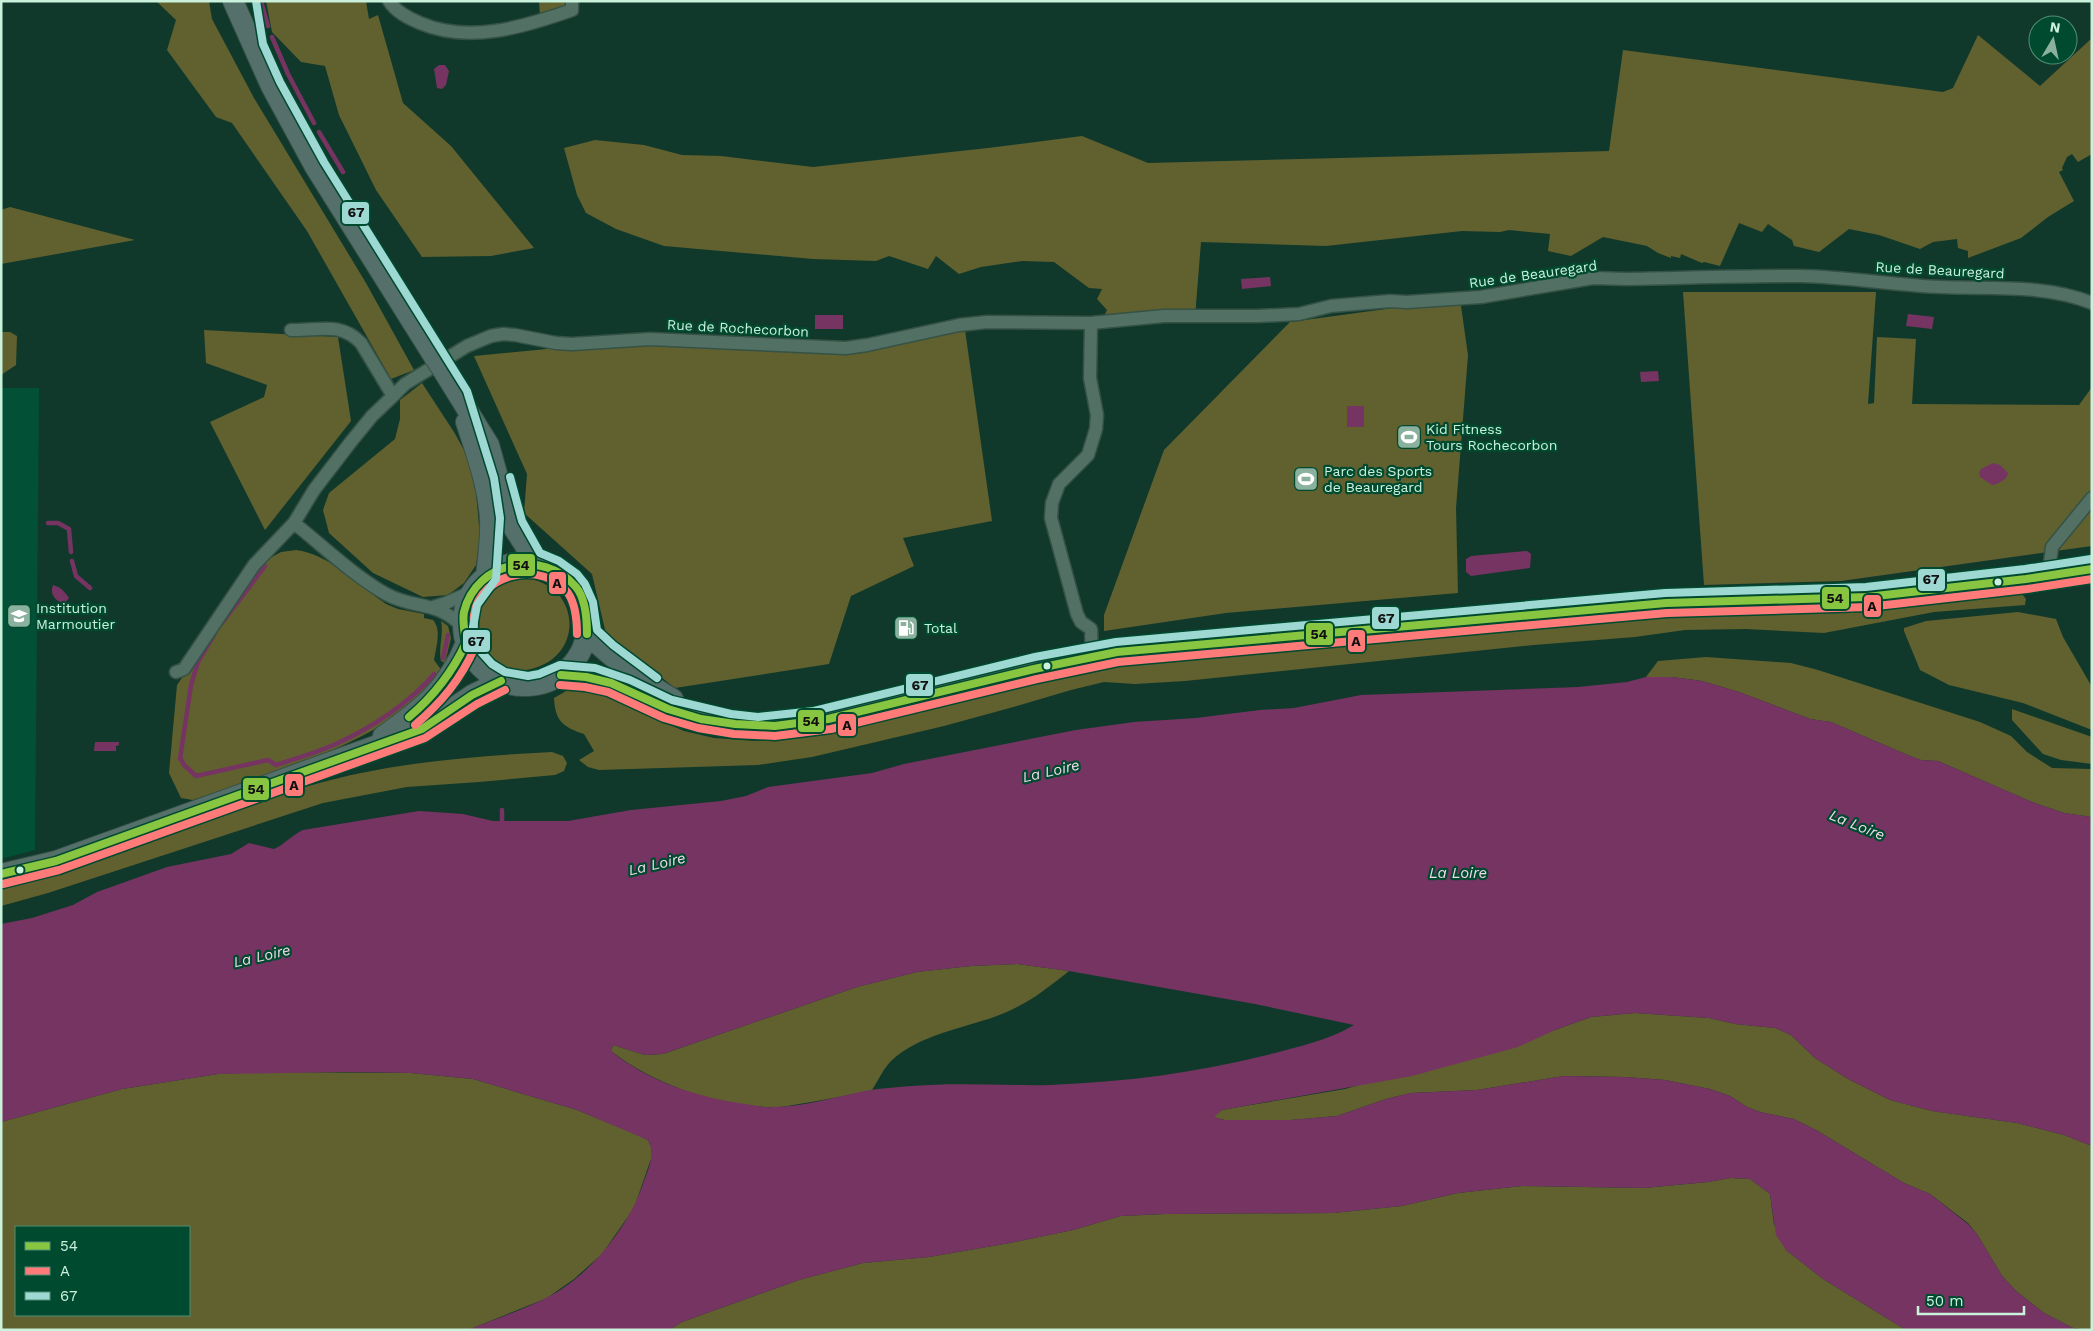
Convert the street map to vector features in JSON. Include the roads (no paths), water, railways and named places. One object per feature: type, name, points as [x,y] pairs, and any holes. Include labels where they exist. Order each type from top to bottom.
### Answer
[{"type":"main road","points":[[234,1],[271,86],[315,167],[489,445],[511,524],[520,541],[536,563]]},
{"type":"main road","points":[[246,1],[253,47]]},
{"type":"main road","points":[[457,394],[479,461],[488,503],[490,534],[479,584]]},
{"type":"main road","points":[[361,751],[410,716],[440,690],[452,673],[464,635],[467,602],[479,584],[501,567],[518,562],[536,563],[554,569],[570,581],[581,596],[587,614],[587,634],[582,650],[573,664],[561,675],[542,684],[514,685],[501,681],[486,672],[474,659],[464,635]]},
{"type":"main road","points":[[561,675],[593,678],[608,682],[669,709],[704,719],[758,727],[784,726],[816,721],[1038,667],[1117,652],[1666,603],[1867,598],[2052,576],[2092,569]]},
{"type":"main road","points":[[587,634],[606,653],[631,672],[704,719]]},
{"type":"main road","points":[[1,874],[56,860],[422,729],[472,695],[501,681]]},
{"type":"street","points":[[391,4],[414,21],[431,28],[464,34],[490,32],[526,24],[572,6]]},
{"type":"street","name":"Rue de Beauregard","points":[[1094,322],[1164,316],[1299,314],[1331,306],[1481,297],[1602,278],[1801,276],[1940,287],[2019,289],[2067,295],[2092,303]]},
{"type":"street","name":"Rue de Rochecorbon","points":[[176,672],[184,668],[189,662],[254,565],[294,522],[314,490],[372,416],[405,384],[467,346],[491,336],[515,335],[556,343],[572,344],[650,339],[846,348],[867,346],[960,325],[987,322],[1094,322]]},
{"type":"street","points":[[1092,656],[1091,628],[1081,622],[1076,614],[1051,518],[1052,504],[1059,484],[1088,454],[1096,429],[1097,415],[1090,378],[1094,322]]},
{"type":"street","points":[[291,330],[338,329],[354,336],[361,343],[393,396]]},
{"type":"street","points":[[2052,576],[2050,562],[2052,547],[2092,498]]},
{"type":"street","points":[[294,522],[334,556],[387,595],[433,606],[454,618],[464,635]]},
{"type":"street","points":[[433,606],[446,603],[479,584]]},
{"type":"water","points":[[439,65],[445,65],[449,71],[446,85],[442,89],[437,88],[434,69]]},
{"type":"water","points":[[1270,277],[1271,286],[1242,289],[1241,279]]},
{"type":"water","points":[[1908,314],[1934,317],[1932,329],[1906,326]]},
{"type":"water","points":[[815,315],[843,315],[843,329],[815,329]]},
{"type":"water","points":[[1658,371],[1659,381],[1641,382],[1640,372]]},
{"type":"water","points":[[1347,406],[1364,406],[1364,427],[1347,427]]},
{"type":"water","points":[[1993,463],[2000,465],[2008,473],[2004,480],[1992,485],[1980,477],[1979,473],[1981,469]]},
{"type":"water","points":[[1527,551],[1531,554],[1530,568],[1471,576],[1466,572],[1466,559],[1471,556]]},
{"type":"water","points":[[53,585],[62,590],[69,598],[65,603],[54,597]]},
{"type":"water","name":"La Loire","points":[[1646,677],[1672,677],[1702,681],[1739,692],[1810,719],[1831,722],[1921,760],[1938,761],[2032,802],[2064,813],[2092,817],[2092,1146],[2064,1135],[2017,1123],[1932,1111],[1890,1100],[1848,1079],[1815,1058],[1791,1035],[1775,1028],[1735,1024],[1709,1018],[1635,1013],[1591,1017],[1555,1030],[1518,1047],[1412,1076],[1222,1110],[1214,1117],[1225,1120],[1290,1120],[1337,1116],[1386,1099],[1411,1093],[1477,1090],[1564,1076],[1665,1080],[1710,1089],[1730,1096],[1747,1107],[1760,1112],[1794,1119],[1816,1130],[1904,1183],[1930,1194],[1968,1224],[1977,1234],[2002,1276],[2016,1291],[2044,1313],[2077,1330],[1906,1330],[1823,1279],[1786,1250],[1776,1235],[1770,1194],[1750,1179],[1731,1178],[1644,1188],[1522,1186],[1458,1193],[1402,1206],[1333,1213],[1121,1216],[1073,1230],[1010,1243],[929,1257],[863,1263],[799,1280],[682,1322],[669,1330],[468,1330],[546,1298],[577,1278],[592,1264],[617,1234],[636,1201],[651,1157],[648,1140],[577,1110],[473,1079],[411,1073],[218,1074],[122,1089],[1,1122],[1,924],[32,918],[73,905],[97,892],[167,867],[231,854],[249,843],[274,849],[303,830],[419,811],[463,814],[493,821],[568,821],[631,810],[721,801],[746,796],[768,787],[872,773],[904,764],[1076,730],[1134,722],[1294,708],[1361,695],[1578,687],[1627,682]],"holes":[[[1017,964],[1069,971],[1255,1004],[1354,1025],[1323,1039],[1289,1049],[1214,1067],[1160,1076],[1050,1085],[946,1084],[896,1087],[870,1090],[784,1107],[758,1106],[727,1101],[692,1092],[657,1080],[611,1051],[613,1045],[645,1055],[663,1054],[857,987],[917,972],[971,966]]]},
{"type":"water","points":[[95,742],[119,742],[119,745],[116,746],[116,751],[94,751]]},
{"type":"waterway","points":[[261,1],[268,26]]},
{"type":"waterway","points":[[272,37],[288,74],[314,123]]},
{"type":"waterway","points":[[319,132],[343,172]]},
{"type":"waterway","points":[[48,523],[58,523],[69,529],[71,552]]},
{"type":"waterway","points":[[72,561],[76,576],[90,588]]},
{"type":"waterway","points":[[222,623],[265,566]]},
{"type":"waterway","points":[[180,759],[191,685],[198,662],[214,635]]},
{"type":"waterway","points":[[443,658],[448,635]]},
{"type":"waterway","points":[[180,757],[184,765],[196,776],[268,760],[276,765],[308,755],[338,743],[377,722],[414,694],[434,674]]},
{"type":"waterway","points":[[502,810],[502,821]]},
{"type":"place","name":"Kid Fitness Tours Rochecorbon","points":[[1409,437]]},
{"type":"place","name":"Parc des Sports de Beauregard","points":[[1306,479]]},
{"type":"place","name":"Institution Marmoutier","points":[[19,616]]},
{"type":"place","name":"Total","points":[[906,628]]}]
